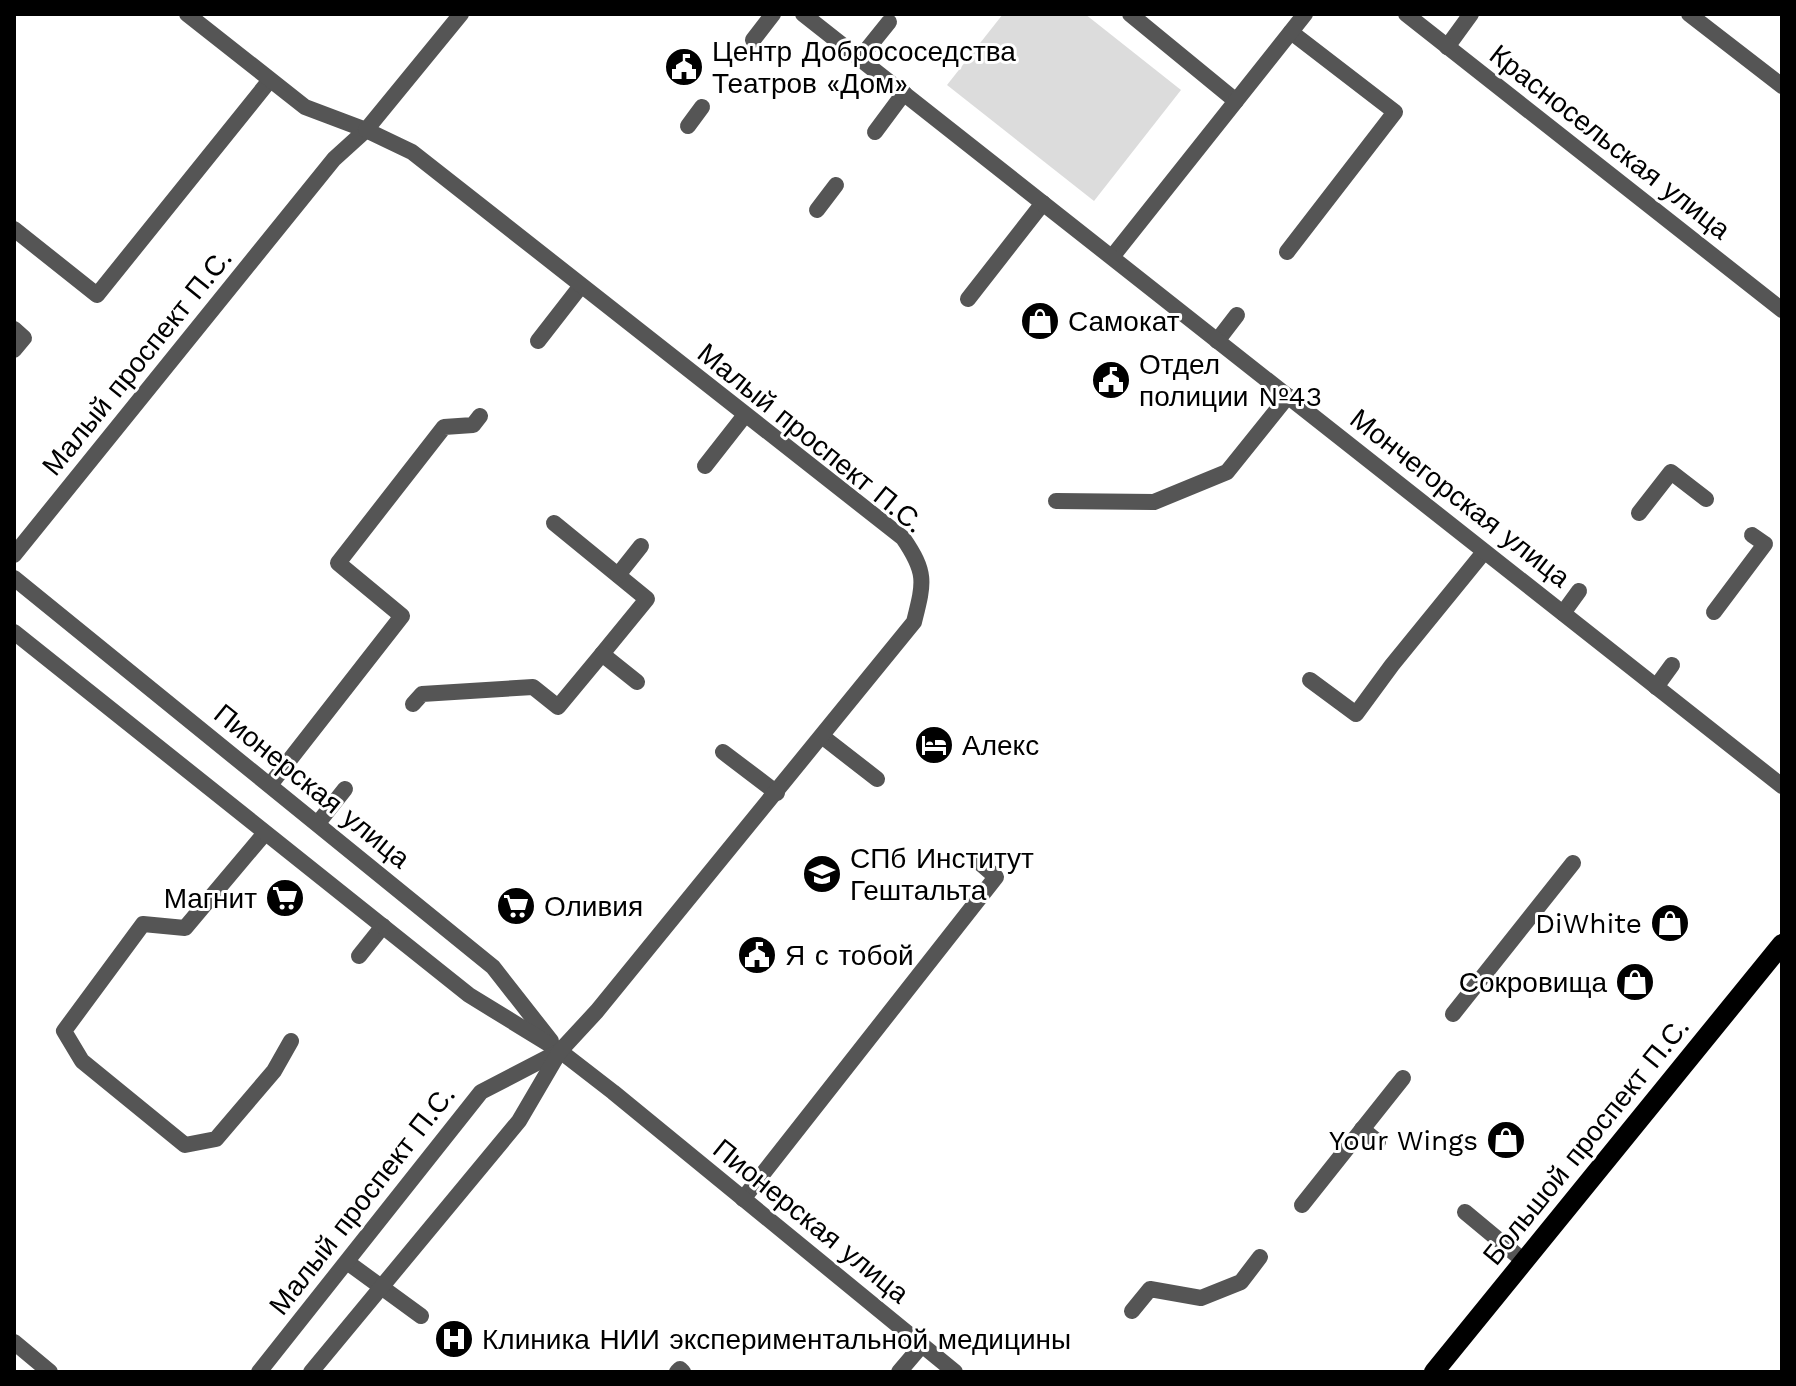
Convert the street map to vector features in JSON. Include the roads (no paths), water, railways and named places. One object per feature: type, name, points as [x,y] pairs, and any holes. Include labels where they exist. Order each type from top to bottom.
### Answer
[{"type":"main road","name":"Большой проспект П.С.","points":[[1434,1372],[1782,944]]},
{"type":"street","points":[[187,14],[305,107],[366,130]]},
{"type":"street","name":"Малый проспект П.С.","points":[[14,555],[334,159],[366,130],[461,14]]},
{"type":"street","points":[[753,40],[773,14]]},
{"type":"street","name":"Мончегорская улица","points":[[803,14],[1782,786]]},
{"type":"street","points":[[1130,14],[1236,101]]},
{"type":"street","points":[[1112,257],[1305,14]]},
{"type":"street","name":"Красносельская улица","points":[[1406,14],[1782,310]]},
{"type":"street","points":[[1447,47],[1471,14]]},
{"type":"street","points":[[1689,14],[1782,86]]},
{"type":"street","points":[[860,58],[889,22]]},
{"type":"street","points":[[1287,252],[1395,112],[1291,32]]},
{"type":"street","points":[[14,229],[97,295],[270,80]]},
{"type":"street","points":[[875,132],[904,93]]},
{"type":"street","points":[[688,126],[702,107]]},
{"type":"street","name":"Малый проспект П.С.","points":[[311,1372],[519,1121],[560,1051],[597,1011],[777,793],[914,622],[923,585],[917,559],[903,538],[412,152],[366,130]]},
{"type":"street","points":[[817,210],[836,185]]},
{"type":"street","points":[[968,299],[1043,203]]},
{"type":"street","points":[[538,341],[580,287]]},
{"type":"street","points":[[1217,341],[1237,315]]},
{"type":"street","points":[[14,329],[24,338],[14,350]]},
{"type":"street","points":[[1056,501],[1154,502],[1227,472],[1288,396]]},
{"type":"street","points":[[705,466],[745,415]]},
{"type":"street","points":[[270,785],[402,616],[338,563],[444,427],[473,425],[480,416]]},
{"type":"street","points":[[1639,513],[1671,472],[1706,499]]},
{"type":"street","points":[[413,704],[422,694],[533,687],[558,707],[647,599],[554,523]]},
{"type":"street","points":[[1714,612],[1765,544],[1752,535]]},
{"type":"street","points":[[618,575],[641,546]]},
{"type":"street","points":[[1310,680],[1356,714],[1484,552]]},
{"type":"street","name":"Пионерская улица","points":[[14,578],[493,967],[560,1051]]},
{"type":"street","points":[[1563,613],[1579,591]]},
{"type":"street","name":"Пионерская улица","points":[[14,632],[469,995],[560,1051],[955,1372]]},
{"type":"street","points":[[602,654],[637,682]]},
{"type":"street","points":[[1656,687],[1672,665]]},
{"type":"street","points":[[823,737],[877,779]]},
{"type":"street","points":[[723,752],[777,793]]},
{"type":"street","points":[[318,823],[345,789]]},
{"type":"street","points":[[265,833],[185,928],[143,924],[64,1031],[82,1061],[185,1145],[216,1139],[274,1071],[291,1041]]},
{"type":"street","points":[[1453,1014],[1573,863]]},
{"type":"street","points":[[743,1199],[996,877],[981,864]]},
{"type":"street","points":[[359,956],[383,926]]},
{"type":"street","name":"Малый проспект П.С.","points":[[259,1372],[481,1092],[560,1051]]},
{"type":"street","points":[[1302,1205],[1403,1078]]},
{"type":"street","points":[[1362,1129],[1378,1142]]},
{"type":"street","points":[[1465,1212],[1524,1261]]},
{"type":"street","points":[[1132,1311],[1150,1289],[1201,1298],[1241,1282],[1260,1257]]},
{"type":"street","points":[[347,1262],[421,1316]]},
{"type":"street","points":[[14,1342],[50,1372]]},
{"type":"street","points":[[899,1372],[922,1345]]},
{"type":"street","points":[[677,1372],[680,1369],[683,1372]]},
{"type":"place","name":"Центр Добрососедства Театров «Дом»","points":[[684,67]]},
{"type":"place","name":"Самокат","points":[[1040,321]]},
{"type":"place","name":"Отдел полиции №43","points":[[1111,380]]},
{"type":"place","name":"Алекс","points":[[934,745]]},
{"type":"place","name":"СПб Институт Гештальта","points":[[822,874]]},
{"type":"place","name":"Магнит","points":[[285,898]]},
{"type":"place","name":"Оливия","points":[[516,906]]},
{"type":"place","name":"DiWhite","points":[[1670,923]]},
{"type":"place","name":"Я с тобой","points":[[757,955]]},
{"type":"place","name":"Сокровища","points":[[1635,982]]},
{"type":"place","name":"Your Wings","points":[[1506,1140]]},
{"type":"place","name":"Клиника НИИ экспериментальной медицины","points":[[454,1339]]}]
